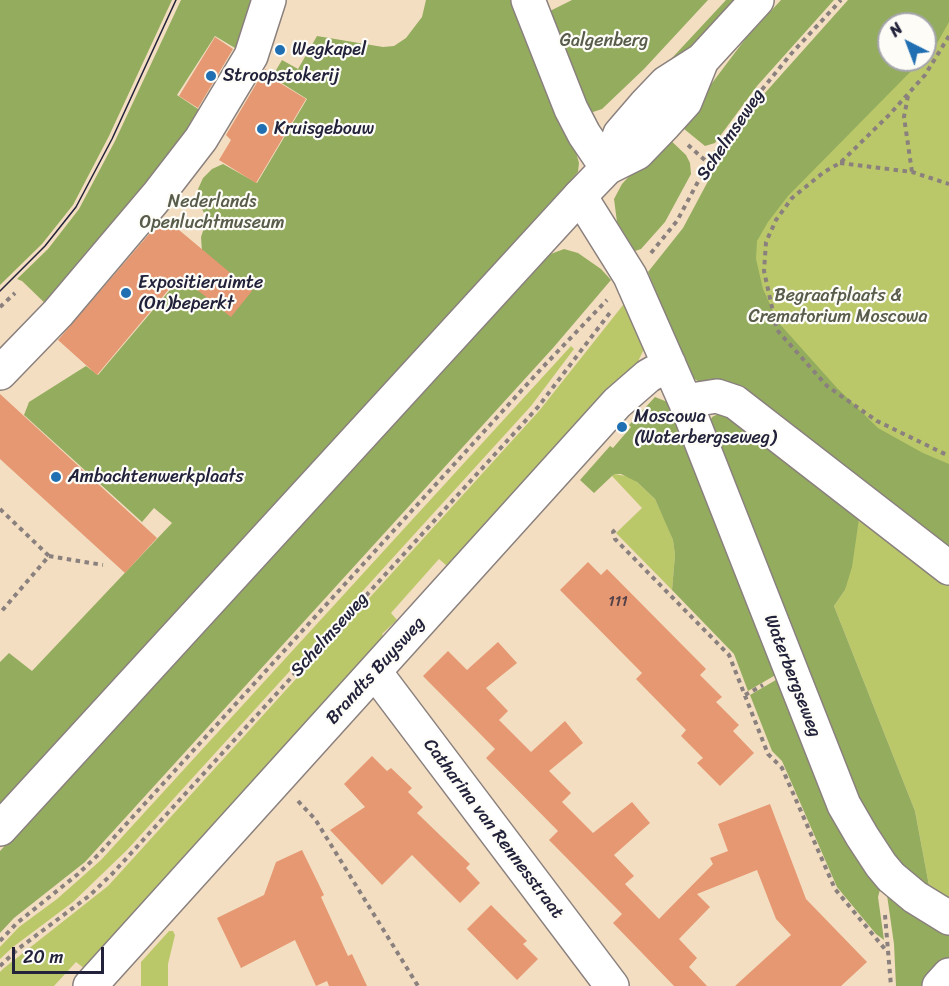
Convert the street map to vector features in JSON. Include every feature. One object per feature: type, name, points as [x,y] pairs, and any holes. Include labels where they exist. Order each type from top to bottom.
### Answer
[{"type":"street","points":[[0,373],[58,313],[157,196],[201,139],[251,56],[269,0]]},
{"type":"street","points":[[528,0],[571,110],[607,168]]},
{"type":"street","points":[[0,829],[580,196],[607,168],[638,153],[685,102],[702,60],[757,0]]},
{"type":"street","name":"Waterbergseweg","points":[[580,196],[630,276],[669,364],[836,786],[862,836],[891,877],[915,897],[949,918]]},
{"type":"street","name":"Brandts Buysweg","points":[[90,986],[118,974],[277,778],[617,403],[648,376],[669,364]]},
{"type":"street","points":[[685,401],[717,396],[735,402],[949,568]]},
{"type":"street","name":"Catharina van Rennesstraat","points":[[375,672],[612,986]]},
{"type":"street","points":[[939,986],[949,975]]},
{"type":"path","name":"Schelmseweg","points":[[0,941],[16,923],[78,874],[98,855],[541,369],[630,276],[677,220],[708,163],[760,90],[841,0]]},
{"type":"path","points":[[949,36],[925,75],[909,93],[840,164],[824,172],[792,198],[776,220],[766,242],[764,271],[777,330],[826,386],[877,421],[949,456]]},
{"type":"path","points":[[909,93],[904,117],[912,172]]},
{"type":"path","points":[[840,164],[912,172],[949,184]]},
{"type":"path","name":"Schelmseweg","points":[[0,966],[18,949],[89,896],[121,865],[538,407],[615,306],[630,276]]},
{"type":"path","points":[[0,307],[15,293]]},
{"type":"path","points":[[0,509],[49,556],[103,565]]},
{"type":"path","points":[[615,530],[613,532],[615,539],[729,655],[768,754],[782,768],[834,889],[890,954]]},
{"type":"path","points":[[0,613],[49,556]]},
{"type":"path","points":[[277,778],[315,819],[418,986]]},
{"type":"path","points":[[891,877],[883,897],[890,954],[891,986]]},
{"type":"green space","points":[[0,0],[172,0],[109,136],[73,205],[42,244],[0,285]]},
{"type":"green space","points":[[181,0],[261,0],[245,54],[215,36],[177,95],[207,115],[51,309],[22,281],[17,279],[48,249],[79,209],[115,141]]},
{"type":"green space","name":"Nederlands Openluchtmuseum","points":[[426,0],[518,0],[574,145],[579,163],[578,172],[0,809],[0,662],[9,653],[32,671],[172,523],[154,508],[142,522],[24,415],[29,402],[86,366],[98,375],[202,252],[201,237],[207,219],[199,203],[198,189],[203,178],[212,169],[223,164],[257,183],[307,99],[272,77],[282,60],[298,69],[317,36],[383,47],[394,46],[406,38],[422,17]]},
{"type":"green space","name":"Galgenberg","points":[[572,0],[708,0],[644,69],[602,109],[593,112],[585,109],[548,12]]},
{"type":"green space","points":[[726,0],[735,0],[646,93],[645,87]]},
{"type":"green space","points":[[781,0],[834,0],[757,86],[715,143],[705,146],[678,124],[746,38]]},
{"type":"green space","points":[[848,0],[949,0],[949,22],[937,43],[937,12],[877,12],[877,72],[910,72],[788,196],[757,241],[756,259],[763,289],[778,322],[837,388],[878,428],[923,453],[949,464],[949,548],[693,378],[686,369],[648,272],[683,228],[730,140],[764,94]]},
{"type":"green space","name":"Begraafplaats & Crematorium Moscowa","points":[[949,0],[949,541],[697,306],[883,72],[937,72],[937,12]]},
{"type":"green space","points":[[666,136],[686,155],[690,163],[691,174],[665,222],[641,249],[635,251],[617,222],[614,199],[622,184]]},
{"type":"green space","points":[[564,249],[578,253],[601,269],[611,280],[553,348],[85,862],[14,918],[0,933],[0,851],[548,255]]},
{"type":"green space","points":[[627,300],[644,333],[643,351],[636,366],[456,562],[452,559],[447,566],[439,559],[391,613],[397,620],[382,634],[385,640],[85,969],[76,962],[54,986],[0,986],[0,972],[4,968],[108,886],[539,411]]},
{"type":"green space","points":[[571,346],[574,349],[531,406],[127,850],[73,902],[0,959],[0,947],[19,927],[57,899],[101,860]]},
{"type":"green space","points":[[655,397],[670,403],[779,673],[748,691],[734,654],[672,590],[675,555],[673,540],[655,499],[637,482],[621,474],[612,476],[594,493],[580,480],[610,446],[613,448],[631,427],[629,425]]},
{"type":"green space","points":[[724,411],[860,512],[852,567],[845,590],[834,606],[915,811],[930,891],[892,858],[861,812],[709,423],[712,417]]},
{"type":"green space","points":[[615,474],[630,477],[655,499],[673,540],[675,555],[672,590],[616,533],[642,508],[612,476]]},
{"type":"green space","points":[[860,512],[949,583],[949,902],[930,891],[915,811],[834,606],[845,590]]},
{"type":"green space","points":[[781,677],[881,886],[878,897],[884,940],[876,934],[837,887],[782,761],[772,751],[750,695]]},
{"type":"green space","points":[[887,895],[949,936],[949,968],[932,986],[896,986],[894,944]]},
{"type":"green space","points":[[169,931],[173,931],[175,935],[168,964],[168,986],[141,986],[141,962]]},
{"type":"building","points":[[215,37],[233,49],[198,108],[179,96]]},
{"type":"building","points":[[265,69],[272,74],[270,77],[306,99],[256,183],[219,160],[231,140],[226,135]]},
{"type":"building","points":[[162,219],[171,228],[173,225],[252,291],[231,317],[180,276],[97,375],[58,340]]},
{"type":"building","points":[[0,394],[157,538],[125,573],[0,459]]},
{"type":"building","points":[[588,562],[601,575],[607,569],[706,669],[700,675],[722,697],[716,702],[739,725],[733,731],[754,753],[720,786],[697,763],[703,758],[681,736],[686,730],[636,679],[642,673],[560,590]]},
{"type":"building","points":[[498,642],[517,663],[486,688],[508,711],[499,720],[531,752],[565,721],[583,743],[549,771],[571,793],[562,802],[593,833],[632,802],[650,823],[614,855],[634,876],[625,884],[659,919],[713,864],[710,858],[728,851],[718,824],[770,804],[806,899],[867,962],[841,986],[735,986],[791,935],[776,919],[757,870],[697,894],[710,907],[679,939],[697,958],[689,967],[707,986],[674,986],[613,923],[622,914],[549,840],[558,831],[486,758],[495,749],[423,676],[448,651],[467,670]]},
{"type":"building","points":[[372,756],[387,771],[391,768],[412,788],[408,792],[423,807],[417,813],[470,864],[466,868],[480,883],[460,903],[412,855],[382,885],[330,830],[365,807],[344,784]]},
{"type":"building","points":[[302,850],[324,895],[321,897],[348,956],[352,954],[367,986],[329,986],[327,981],[316,986],[295,940],[241,968],[217,918],[264,895],[276,862]]},
{"type":"building","points":[[491,905],[527,941],[523,944],[538,959],[517,980],[467,929]]},
{"type":"tram line","points":[[0,291],[45,246],[76,207],[112,139],[176,0]]},
{"type":"place","name":"Wegkapel","points":[[280,50]]},
{"type":"place","name":"Stroopstokerij","points":[[211,76]]},
{"type":"place","name":"Kruisgebouw","points":[[262,129]]},
{"type":"place","name":"Expositieruimte (On)beperkt","points":[[126,293]]},
{"type":"place","name":"Moscowa (Waterbergseweg)","points":[[622,427]]},
{"type":"place","name":"Ambachtenwerkplaats","points":[[56,477]]}]
